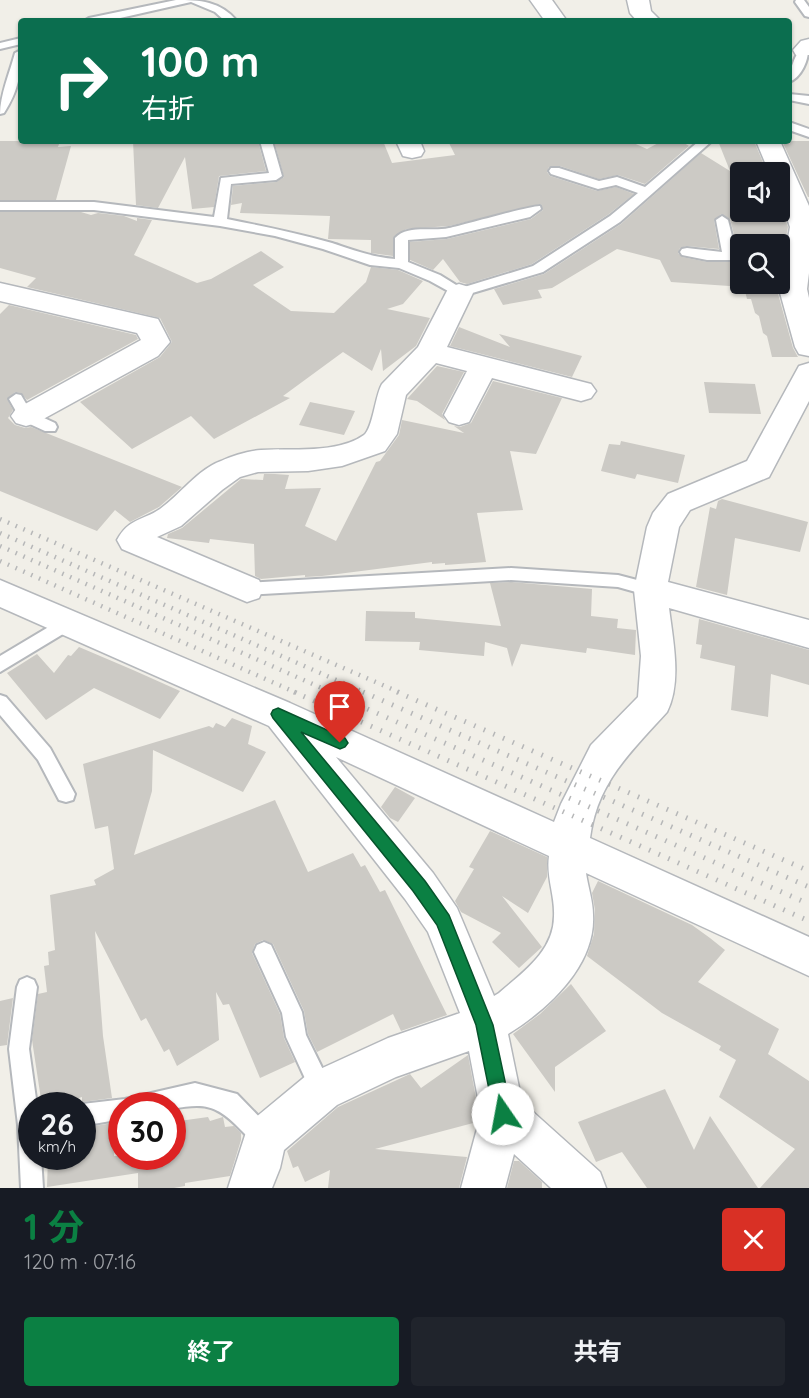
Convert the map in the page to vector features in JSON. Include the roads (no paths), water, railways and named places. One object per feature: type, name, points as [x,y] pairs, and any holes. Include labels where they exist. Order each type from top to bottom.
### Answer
[{"type":"street","points":[[541,0],[554,18]]},
{"type":"street","points":[[638,0],[641,13],[647,18]]},
{"type":"street","points":[[769,144],[799,212],[803,227],[790,254]]},
{"type":"street","points":[[790,264],[793,289],[809,347]]},
{"type":"street","points":[[0,292],[148,326],[156,342],[148,349],[30,414]]},
{"type":"street","points":[[247,589],[133,540],[144,529],[170,518],[211,482],[230,469],[258,461],[308,460],[342,454],[374,442],[382,434],[392,391],[430,352],[459,293]]},
{"type":"street","points":[[430,352],[581,391]]},
{"type":"street","points":[[459,415],[483,366]]},
{"type":"street","points":[[250,1188],[258,1168],[264,1138],[322,1090],[388,1059],[485,1025],[514,1007],[552,973],[569,943],[574,916],[566,869],[574,816],[604,756],[655,702],[658,656],[651,590],[663,527],[669,513],[680,502],[758,469],[809,373]]},
{"type":"street","points":[[651,590],[809,634]]},
{"type":"street","points":[[2,596],[278,714],[568,849],[809,957]]},
{"type":"street","points":[[278,714],[419,886],[443,921],[485,1025],[503,1114],[483,1188]]},
{"type":"street","points":[[503,1114],[584,1188]]},
{"type":"lane","points":[[106,18],[188,0]]},
{"type":"lane","points":[[195,0],[219,10],[228,18]]},
{"type":"lane","points":[[800,2],[809,14]]},
{"type":"lane","points":[[0,46],[18,42]]},
{"type":"lane","points":[[792,76],[798,69],[801,50]]},
{"type":"lane","points":[[0,110],[11,92],[12,69],[18,58]]},
{"type":"lane","points":[[792,97],[809,100]]},
{"type":"lane","points":[[792,127],[809,134]]},
{"type":"lane","points":[[220,222],[225,181],[276,176],[267,144]]},
{"type":"lane","points":[[0,206],[94,206],[220,222],[296,238],[370,261],[401,264],[435,278],[459,293],[538,269],[615,219],[703,144]]},
{"type":"lane","points":[[555,171],[598,185],[617,181],[647,192]]},
{"type":"lane","points":[[401,264],[402,238],[412,234],[447,233],[525,214],[535,209]]},
{"type":"lane","points":[[723,220],[730,239]]},
{"type":"lane","points":[[687,252],[730,256]]},
{"type":"lane","points":[[247,589],[511,574],[618,581],[651,590]]},
{"type":"lane","points":[[0,665],[67,623]]},
{"type":"lane","points":[[0,702],[44,754],[66,794]]},
{"type":"lane","points":[[264,952],[291,1012],[296,1036],[322,1090]]},
{"type":"lane","points":[[25,1092],[19,1049],[27,987]]},
{"type":"lane","points":[[186,1096],[195,1094],[229,1102],[264,1138]]},
{"type":"lane","points":[[31,1170],[32,1188]]},
{"type":"railway","points":[[0,519],[401,693]]},
{"type":"railway","points":[[0,533],[366,693]]},
{"type":"railway","points":[[0,546],[333,693]]},
{"type":"railway","points":[[0,561],[297,693]]},
{"type":"railway","points":[[294,692],[809,921]]},
{"type":"railway","points":[[329,692],[809,904]]},
{"type":"railway","points":[[363,692],[809,887]]},
{"type":"railway","points":[[397,692],[809,871]]}]
